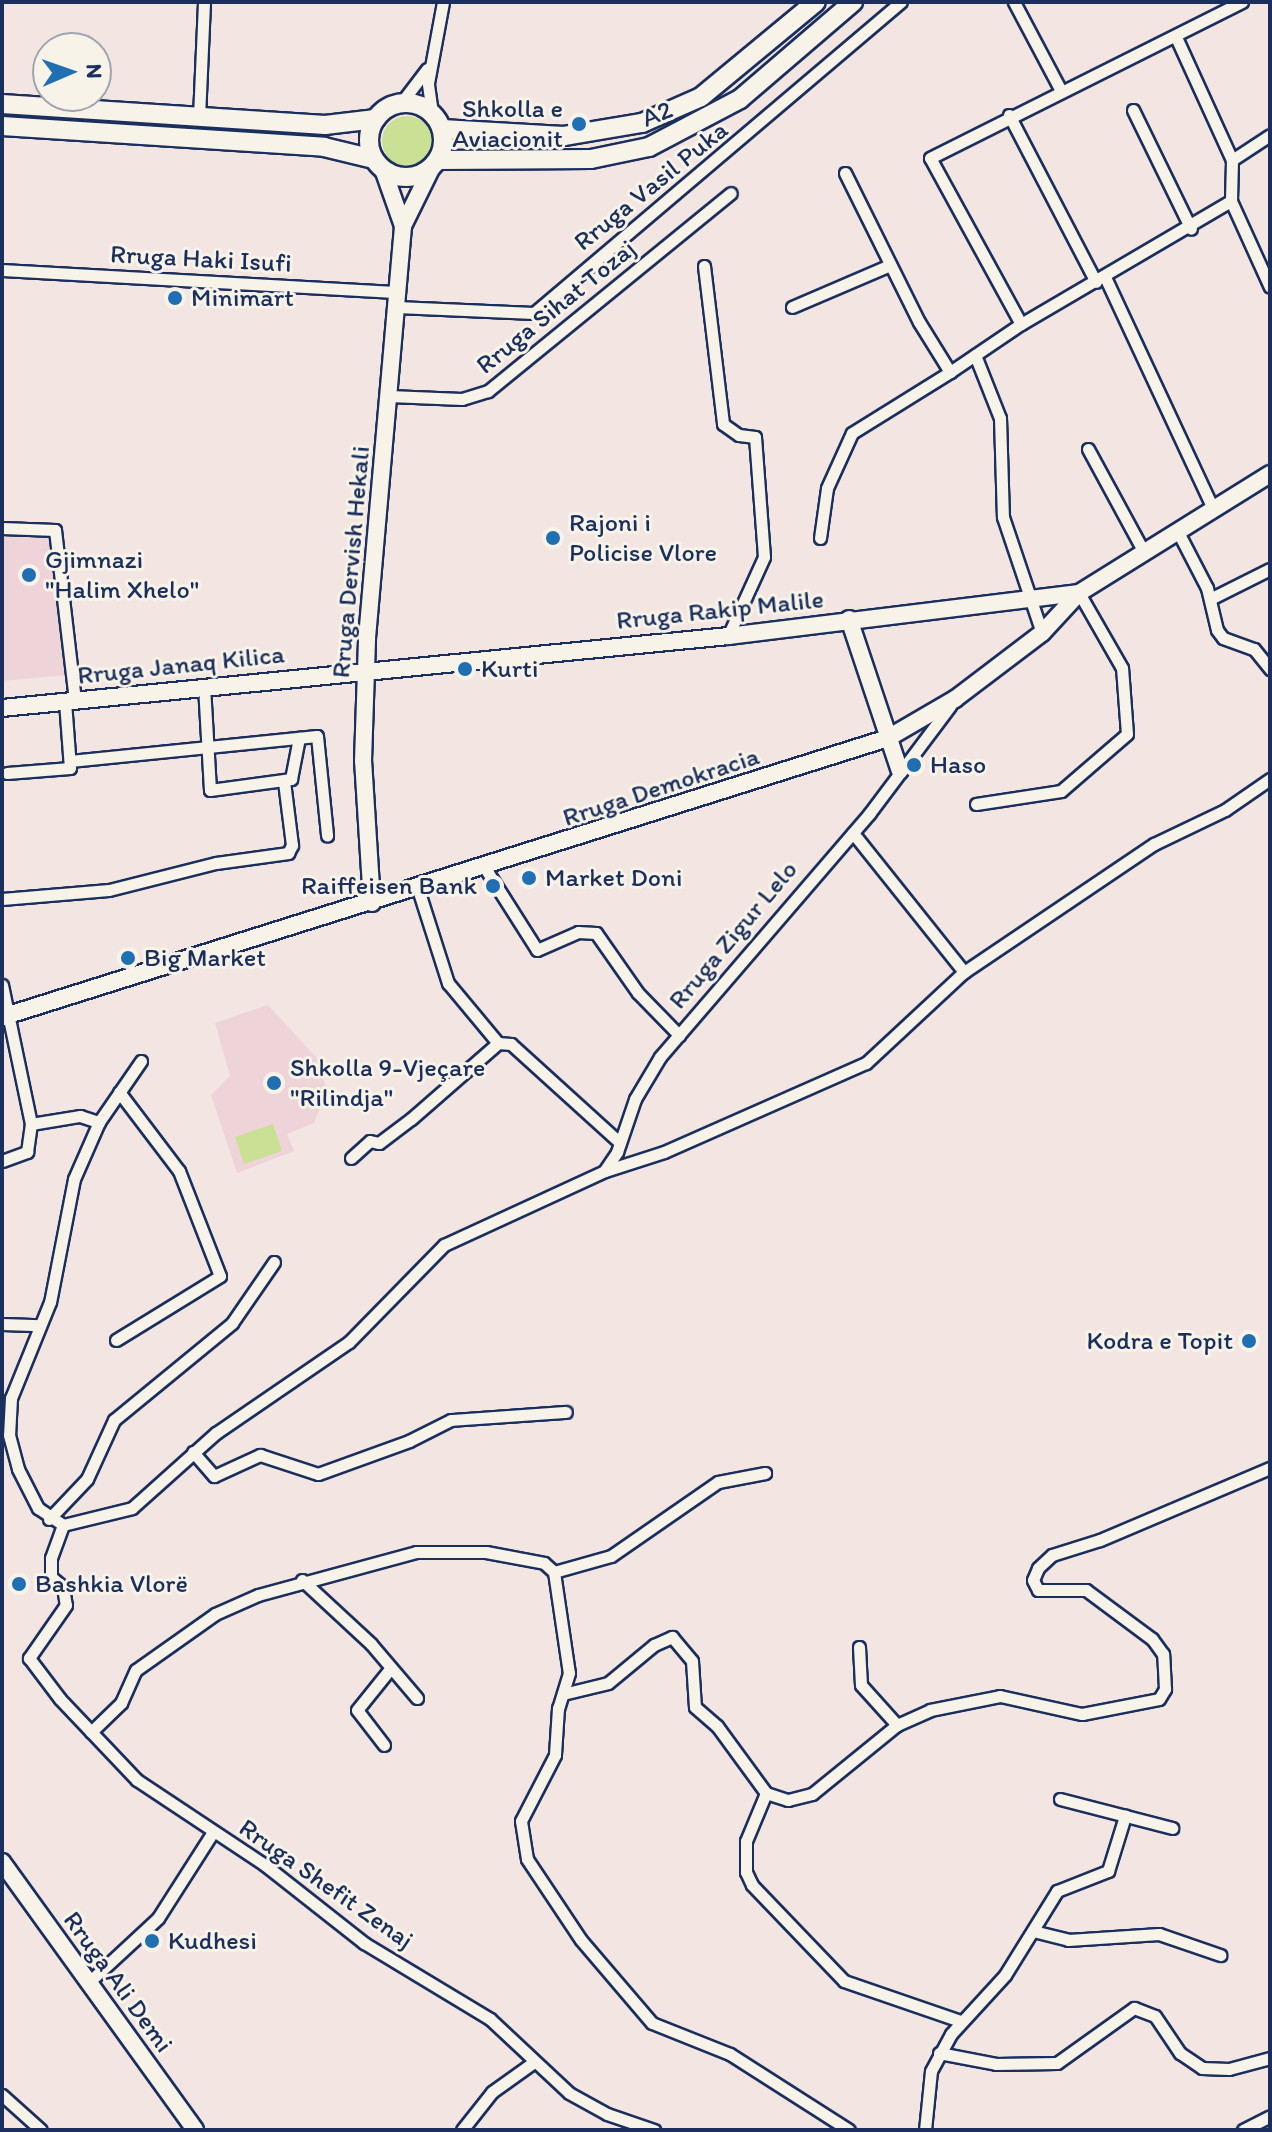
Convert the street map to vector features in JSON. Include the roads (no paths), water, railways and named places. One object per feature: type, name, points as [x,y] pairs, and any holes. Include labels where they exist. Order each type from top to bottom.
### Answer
[{"type":"main road","name":"A2","points":[[437,121],[564,136],[642,123],[701,97],[816,2]]},
{"type":"main road","name":"A2","points":[[435,163],[591,159],[649,147],[740,99],[853,2]]},
{"type":"main road","points":[[2,104],[325,125],[376,119],[401,103],[437,121],[435,163],[408,178],[378,164],[324,147],[2,126]]},
{"type":"main road","points":[[376,119],[369,139],[378,164]]},
{"type":"main road","name":"Rruga Dervish Hekali","points":[[372,903],[363,761],[365,669],[403,226],[435,163]]},
{"type":"main road","name":"Rruga Dervish Hekali","points":[[378,164],[403,226]]},
{"type":"main road","name":"Rruga Demokracia","points":[[6,1016],[485,868],[888,738],[955,699],[1042,633],[1079,593],[1270,474]]},
{"type":"main road","name":"Rruga Rakip Malile","points":[[365,669],[728,636],[1079,593]]},
{"type":"main road","points":[[849,619],[900,771]]},
{"type":"main road","name":"Rruga Janaq Kilica","points":[[2,708],[365,669]]},
{"type":"main road","name":"Rruga Ali Demi","points":[[2,1862],[195,2130]]},
{"type":"street","points":[[199,117],[204,2]]},
{"type":"street","points":[[437,121],[431,62],[443,2]]},
{"type":"street","name":"Rruga Vasil Puka","points":[[397,300],[534,313],[901,2]]},
{"type":"street","points":[[1014,2],[1060,89]]},
{"type":"street","points":[[1021,324],[930,158],[1060,89],[1176,37],[1242,2]]},
{"type":"street","points":[[1176,37],[1232,160],[1231,201],[1270,287]]},
{"type":"street","points":[[401,103],[431,62]]},
{"type":"street","points":[[1133,110],[1191,229]]},
{"type":"street","points":[[1009,115],[1100,279],[1213,509]]},
{"type":"street","points":[[1232,160],[1270,135]]},
{"type":"street","points":[[845,173],[890,265],[950,372]]},
{"type":"street","name":"Rruga Sihat Tozaj","points":[[389,396],[462,399],[488,391],[731,193]]},
{"type":"street","points":[[820,538],[827,488],[847,439],[1021,324],[1191,229],[1231,201]]},
{"type":"street","points":[[792,307],[890,265]]},
{"type":"street","points":[[704,266],[723,424],[739,435],[755,437],[764,557],[728,636]]},
{"type":"street","name":"Rruga Haki Isufi","points":[[2,270],[397,300]]},
{"type":"street","points":[[975,355],[1000,418],[1003,517],[1027,599],[1042,633]]},
{"type":"street","points":[[1088,449],[1144,552]]},
{"type":"street","points":[[2,528],[55,530],[70,701],[70,768],[7,773]]},
{"type":"street","points":[[1178,532],[1210,599],[1223,638],[1254,649],[1270,669]]},
{"type":"street","points":[[1210,599],[1270,569]]},
{"type":"street","points":[[976,804],[1061,791],[1127,734],[1122,668],[1079,593]]},
{"type":"street","points":[[204,686],[210,790],[284,782],[295,773],[299,738]]},
{"type":"street","name":"Rruga Zigur Lelo","points":[[605,1171],[647,1076],[853,833],[955,699]]},
{"type":"street","points":[[70,761],[317,736],[327,835]]},
{"type":"street","points":[[141,1061],[99,1122],[74,1179],[54,1288],[11,1398],[9,1435],[27,1489],[49,1519],[63,1525],[132,1508],[193,1452],[349,1342],[444,1245],[605,1171],[664,1152],[866,1063],[964,972],[1154,844],[1225,810],[1270,779]]},
{"type":"street","points":[[2,899],[109,890],[216,863],[288,853],[292,845],[284,782]]},
{"type":"street","points":[[853,833],[964,972]]},
{"type":"street","points":[[485,868],[537,950],[578,932],[596,933],[638,993],[679,1035]]},
{"type":"street","points":[[418,889],[442,975],[498,1043]]},
{"type":"street","points":[[2,985],[6,1016],[31,1124],[27,1152],[2,1161]]},
{"type":"street","points":[[351,1158],[370,1141],[379,1143],[411,1119],[498,1043],[511,1044],[620,1143]]},
{"type":"street","points":[[116,1340],[220,1276],[179,1171],[119,1092]]},
{"type":"street","points":[[31,1124],[80,1116],[99,1122]]},
{"type":"street","points":[[49,1519],[87,1479],[114,1420],[232,1323],[274,1262]]},
{"type":"street","points":[[2,1324],[40,1325]]},
{"type":"street","points":[[193,1452],[214,1476],[260,1455],[318,1474],[468,1417],[566,1412]]},
{"type":"street","points":[[563,1694],[593,1691],[621,1675],[654,1645],[672,1637],[692,1661],[692,1702],[717,1726],[766,1793],[788,1800],[812,1794],[897,1725],[930,1710],[989,1697],[1019,1698],[1070,1714],[1159,1699],[1165,1689],[1163,1654],[1152,1639],[1086,1590],[1038,1590],[1034,1574],[1052,1555],[1100,1540],[1202,1493],[1270,1468]]},
{"type":"street","points":[[554,1572],[611,1556],[718,1482],[765,1473]]},
{"type":"street","name":"Rruga Shefit Zenaj","points":[[63,1525],[51,1558],[51,1577],[63,1587],[66,1605],[57,1623],[31,1650],[34,1670],[137,1780],[265,1865],[364,1943],[490,2019],[551,2079],[607,2114],[654,2130]]},
{"type":"street","points":[[91,1732],[121,1703],[129,1681],[149,1661],[215,1614],[302,1580],[396,1554],[486,1552],[536,1560],[554,1572],[570,1661],[555,1755],[521,1821],[522,1847],[550,1895],[652,2023],[730,2054],[849,2130]]},
{"type":"street","points":[[302,1580],[417,1698]]},
{"type":"street","points":[[859,1647],[861,1685],[897,1725]]},
{"type":"street","points":[[384,1745],[357,1710],[390,1669]]},
{"type":"street","points":[[766,1793],[746,1841],[746,1872],[752,1885],[844,1981],[960,2021]]},
{"type":"street","points":[[1060,1799],[1172,1828]]},
{"type":"street","points":[[925,2130],[931,2071],[939,2053],[960,2021],[1005,1975],[1057,1891],[1108,1871],[1125,1816]]},
{"type":"street","points":[[89,1982],[158,1918],[213,1832]]},
{"type":"street","points":[[1033,1931],[1068,1940],[1159,1934],[1220,1955]]},
{"type":"street","points":[[939,2053],[996,2064],[1057,2063],[1134,2008],[1155,2016],[1180,2053],[1202,2068],[1229,2069],[1270,2058]]},
{"type":"street","points":[[462,2130],[492,2092],[534,2062]]},
{"type":"street","points":[[2,2095],[41,2130]]},
{"type":"street","points":[[1243,2130],[1270,2116]]},
{"type":"place","name":"Shkolla e Aviacionit","points":[[579,124]]},
{"type":"place","name":"Minimart","points":[[175,298]]},
{"type":"place","name":"Rajoni i Policise Vlore","points":[[553,538]]},
{"type":"place","name":"Gjimnazi \"Halim Xhelo\"","points":[[29,575]]},
{"type":"place","name":"Kurti","points":[[465,669]]},
{"type":"place","name":"Haso","points":[[914,765]]},
{"type":"place","name":"Market Doni","points":[[529,878]]},
{"type":"place","name":"Raiffeisen Bank","points":[[493,886]]},
{"type":"place","name":"Big Market","points":[[128,958]]},
{"type":"place","name":"Shkolla 9-Vjeçare \"Rilindja\"","points":[[274,1083]]},
{"type":"place","name":"Kodra e Topit","points":[[1249,1341]]},
{"type":"place","name":"Bashkia Vlorë","points":[[19,1584]]},
{"type":"place","name":"Kudhesi","points":[[152,1941]]}]
